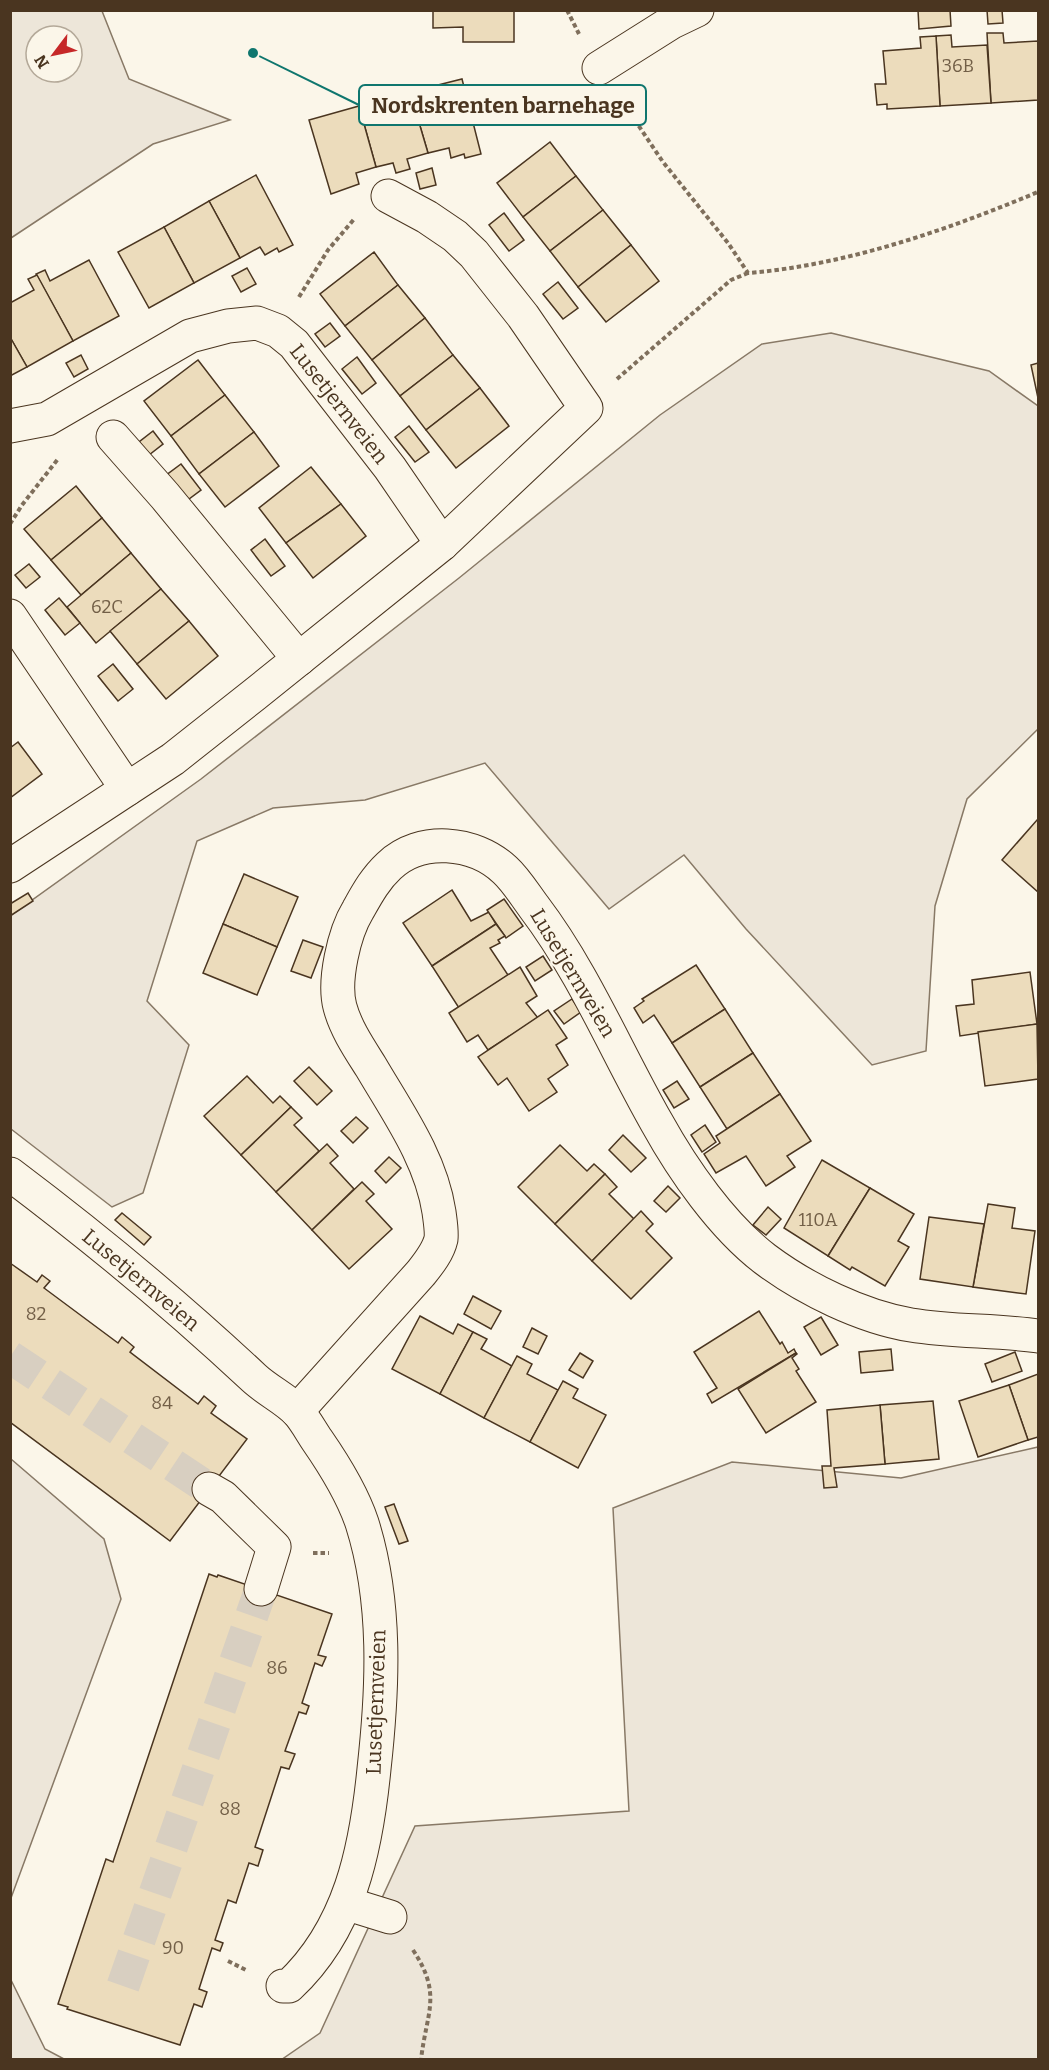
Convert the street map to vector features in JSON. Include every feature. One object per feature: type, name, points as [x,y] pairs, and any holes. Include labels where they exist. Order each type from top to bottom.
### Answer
[{"type":"lane","points":[[599,68],[672,22],[696,10]]},
{"type":"lane","points":[[10,866],[173,759],[442,544],[586,408],[523,316],[474,254],[456,236],[388,196]]},
{"type":"lane","name":"Lusetjernveien","points":[[10,426],[47,419],[190,336],[228,326],[257,323],[278,330],[294,344],[390,468],[442,544]]},
{"type":"lane","points":[[113,436],[298,659]]},
{"type":"lane","points":[[10,616],[127,789]]},
{"type":"lane","name":"Lusetjernveien","points":[[297,1411],[421,1273],[435,1255],[442,1236],[435,1191],[425,1165],[407,1129],[348,1028],[339,1005],[339,979],[343,948],[353,917],[369,888],[390,865],[410,851],[439,845],[466,848],[494,862],[505,870],[529,900],[565,951],[658,1125],[686,1170],[737,1233],[764,1258],[829,1297],[887,1320],[944,1329],[1010,1332],[1038,1336]]},
{"type":"lane","name":"Lusetjernveien","points":[[10,1174],[123,1263],[188,1317],[266,1389],[297,1411],[345,1483],[362,1523],[378,1595],[380,1633],[378,1738],[366,1835],[347,1902],[309,1967],[289,1986],[283,1986]]},
{"type":"lane","points":[[209,1489],[223,1497],[274,1547],[261,1589]]},
{"type":"lane","points":[[347,1902],[390,1917]]},
{"type":"path","points":[[567,10],[599,68],[663,162],[728,243],[748,273]]},
{"type":"path","points":[[586,408],[731,280],[748,273],[787,270],[896,243],[949,226],[1038,192]]},
{"type":"path","points":[[278,330],[328,250],[364,209],[388,196]]},
{"type":"path","points":[[10,524],[22,505],[65,451]]},
{"type":"path","points":[[274,1547],[307,1553],[370,1555]]},
{"type":"path","points":[[390,1917],[428,1977],[432,1996],[421,2060]]},
{"type":"shaded area","points":[[11,10],[102,11],[129,79],[230,120],[153,144],[11,238]]},
{"type":"shaded area","points":[[831,333],[989,371],[1038,406],[1038,729],[967,799],[935,906],[926,1051],[872,1065],[746,929],[684,855],[609,909],[485,763],[365,800],[273,808],[197,841],[147,1001],[189,1045],[143,1193],[112,1207],[11,1129],[10,916],[201,779],[459,578],[660,415],[762,344]]},
{"type":"shaded area","points":[[1038,1447],[1038,2059],[281,2060],[320,2033],[415,1826],[629,1811],[613,1508],[732,1462],[901,1478]]},
{"type":"shaded area","points":[[11,1459],[104,1539],[121,1599],[11,1898]]},
{"type":"shaded area","points":[[11,1980],[45,2049],[64,2059],[11,2059]]},
{"type":"building","points":[[433,10],[514,10],[514,42],[463,42],[463,27],[433,28]]},
{"type":"building","points":[[918,10],[950,10],[951,26],[919,29]]},
{"type":"building","points":[[987,10],[1002,10],[1003,23],[988,24]]},
{"type":"building","points":[[987,33],[1003,33],[1004,43],[1038,41],[1038,100],[991,103]]},
{"type":"building","points":[[951,35],[952,47],[987,45],[991,103],[940,106],[936,36]]},
{"type":"building","points":[[936,36],[940,106],[887,109],[887,104],[877,105],[875,84],[886,84],[883,51],[921,48],[920,37]]},
{"type":"building","points":[[462,79],[481,154],[465,158],[464,154],[451,158],[449,148],[428,153],[410,92]]},
{"type":"building","points":[[410,92],[428,153],[407,159],[410,169],[396,173],[393,163],[376,167],[359,106]]},
{"type":"building","points":[[359,106],[376,167],[356,173],[359,184],[331,194],[309,120]]},
{"type":"building","points":[[550,142],[576,176],[523,217],[497,183]]},
{"type":"building","points":[[432,168],[436,185],[420,189],[416,173]]},
{"type":"building","points":[[256,175],[293,245],[279,252],[277,248],[265,255],[260,247],[240,258],[209,201]]},
{"type":"building","points":[[576,176],[603,210],[550,251],[523,217]]},
{"type":"building","points":[[209,201],[240,258],[194,283],[164,227]]},
{"type":"building","points":[[603,210],[631,245],[578,287],[550,251]]},
{"type":"building","points":[[504,213],[524,240],[509,251],[489,225]]},
{"type":"building","points":[[164,227],[194,283],[149,308],[118,252]]},
{"type":"building","points":[[631,245],[659,281],[606,322],[578,287]]},
{"type":"building","points":[[374,252],[398,285],[345,326],[320,294]]},
{"type":"building","points":[[89,260],[119,316],[73,341],[36,274],[45,270],[50,281]]},
{"type":"building","points":[[247,268],[256,284],[241,292],[232,276]]},
{"type":"building","points":[[37,275],[73,341],[27,367],[10,337],[10,303],[34,290],[28,279]]},
{"type":"building","points":[[558,282],[578,308],[563,319],[543,294]]},
{"type":"building","points":[[398,285],[425,318],[372,360],[345,326]]},
{"type":"building","points":[[425,318],[453,355],[400,396],[372,360]]},
{"type":"building","points":[[330,323],[340,336],[325,347],[315,334]]},
{"type":"building","points":[[10,337],[27,367],[10,376]]},
{"type":"building","points":[[81,355],[88,369],[74,377],[66,363]]},
{"type":"building","points":[[453,355],[480,388],[426,430],[400,396]]},
{"type":"building","points":[[357,357],[376,383],[362,394],[342,369]]},
{"type":"building","points":[[198,360],[225,395],[171,436],[144,401]]},
{"type":"building","points":[[1038,363],[1038,398],[1031,365]]},
{"type":"building","points":[[480,388],[509,426],[456,468],[426,430]]},
{"type":"building","points":[[225,395],[254,432],[199,474],[171,436]]},
{"type":"building","points":[[409,426],[429,452],[415,462],[395,437]]},
{"type":"building","points":[[153,431],[163,444],[149,455],[139,442]]},
{"type":"building","points":[[254,432],[279,466],[225,507],[199,474]]},
{"type":"building","points":[[181,464],[201,490],[185,502],[165,476]]},
{"type":"building","points":[[311,467],[341,504],[286,543],[259,508]]},
{"type":"building","points":[[76,486],[102,518],[51,560],[24,529]]},
{"type":"building","points":[[341,504],[366,536],[313,578],[286,543]]},
{"type":"building","points":[[102,518],[131,553],[81,595],[51,560]]},
{"type":"building","points":[[265,539],[285,566],[271,576],[251,550]]},
{"type":"building","points":[[131,553],[161,589],[96,643],[67,607]]},
{"type":"building","points":[[29,564],[40,577],[26,588],[15,575]]},
{"type":"building","points":[[161,589],[189,621],[137,664],[110,631]]},
{"type":"building","points":[[59,598],[80,623],[65,635],[45,610]]},
{"type":"building","points":[[189,621],[218,656],[166,699],[137,664]]},
{"type":"building","points":[[113,664],[133,689],[118,701],[98,676]]},
{"type":"building","points":[[18,742],[42,774],[10,798],[10,748]]},
{"type":"building","points":[[1038,821],[1038,892],[1002,860]]},
{"type":"building","points":[[244,874],[298,897],[277,947],[223,924]]},
{"type":"building","points":[[452,890],[471,921],[489,912],[496,924],[432,966],[403,923]]},
{"type":"building","points":[[28,893],[33,901],[10,916],[10,904]]},
{"type":"building","points":[[504,899],[523,926],[506,938],[487,910]]},
{"type":"building","points":[[223,924],[277,947],[257,995],[203,973]]},
{"type":"building","points":[[496,924],[505,936],[498,940],[500,943],[490,948],[508,975],[459,1008],[432,966]]},
{"type":"building","points":[[303,940],[323,947],[311,978],[291,971]]},
{"type":"building","points":[[543,956],[552,970],[535,981],[526,967]]},
{"type":"building","points":[[696,965],[725,1009],[672,1043],[654,1015],[643,1023],[634,1008],[644,1001],[642,999]]},
{"type":"building","points":[[520,967],[537,996],[526,1003],[538,1018],[488,1050],[478,1035],[467,1042],[449,1013]]},
{"type":"building","points":[[1030,972],[1037,1024],[960,1036],[956,1006],[974,1004],[972,980]]},
{"type":"building","points":[[572,999],[581,1012],[564,1024],[554,1011]]},
{"type":"building","points":[[725,1009],[753,1053],[700,1087],[672,1043]]},
{"type":"building","points":[[548,1010],[567,1038],[556,1045],[568,1065],[548,1079],[557,1092],[529,1111],[507,1078],[498,1085],[478,1057]]},
{"type":"building","points":[[1037,1024],[1038,1079],[985,1086],[978,1032]]},
{"type":"building","points":[[753,1053],[780,1094],[727,1129],[700,1087]]},
{"type":"building","points":[[309,1067],[332,1091],[317,1105],[294,1081]]},
{"type":"building","points":[[247,1076],[273,1103],[280,1096],[291,1107],[241,1155],[204,1116]]},
{"type":"building","points":[[677,1081],[689,1099],[674,1108],[663,1090]]},
{"type":"building","points":[[780,1094],[811,1141],[787,1156],[795,1167],[766,1186],[746,1156],[716,1173],[704,1154],[720,1143],[716,1136]]},
{"type":"building","points":[[291,1107],[302,1118],[294,1125],[319,1151],[276,1192],[241,1155]]},
{"type":"building","points":[[356,1117],[368,1128],[353,1143],[341,1131]]},
{"type":"building","points":[[705,1125],[716,1142],[702,1152],[691,1135]]},
{"type":"building","points":[[623,1135],[646,1158],[631,1172],[609,1150]]},
{"type":"building","points":[[327,1144],[338,1156],[330,1163],[354,1189],[312,1230],[276,1192]]},
{"type":"building","points":[[560,1145],[587,1171],[594,1164],[605,1174],[555,1224],[518,1187]]},
{"type":"building","points":[[389,1157],[401,1168],[386,1183],[375,1171]]},
{"type":"building","points":[[822,1160],[870,1188],[828,1256],[784,1228]]},
{"type":"building","points":[[605,1174],[617,1187],[609,1194],[634,1219],[592,1261],[555,1224]]},
{"type":"building","points":[[362,1182],[374,1194],[366,1201],[392,1229],[349,1269],[312,1230]]},
{"type":"building","points":[[668,1186],[680,1198],[666,1212],[654,1201]]},
{"type":"building","points":[[870,1188],[914,1214],[898,1241],[909,1247],[885,1286],[852,1267],[850,1270],[828,1256]]},
{"type":"building","points":[[988,1204],[1015,1208],[1012,1228],[1035,1231],[1026,1294],[973,1287]]},
{"type":"building","points":[[768,1207],[781,1219],[766,1235],[753,1225]]},
{"type":"building","points":[[641,1211],[653,1224],[646,1231],[672,1258],[631,1299],[592,1261]]},
{"type":"building","points":[[122,1213],[151,1237],[144,1245],[115,1220]]},
{"type":"building","points":[[929,1217],[984,1224],[973,1287],[920,1279]]},
{"type":"building","points":[[10,1263],[37,1282],[42,1275],[50,1281],[44,1288],[118,1343],[122,1337],[134,1347],[130,1352],[198,1404],[204,1396],[216,1406],[211,1413],[247,1439],[170,1541],[10,1422]]},
{"type":"building","points":[[473,1296],[501,1311],[491,1329],[464,1314]]},
{"type":"building","points":[[759,1311],[780,1344],[782,1342],[788,1353],[794,1349],[796,1353],[712,1403],[707,1394],[717,1388],[694,1352]]},
{"type":"building","points":[[420,1316],[453,1334],[458,1324],[473,1332],[440,1394],[392,1369]]},
{"type":"building","points":[[821,1317],[838,1345],[821,1355],[804,1327]]},
{"type":"building","points":[[532,1328],[547,1336],[538,1354],[523,1347]]},
{"type":"building","points":[[473,1332],[487,1339],[481,1349],[512,1366],[484,1418],[440,1394]]},
{"type":"building","points":[[891,1349],[893,1370],[861,1373],[859,1352]]},
{"type":"building","points":[[1015,1352],[1022,1371],[992,1382],[985,1364]]},
{"type":"building","points":[[580,1353],[593,1361],[583,1378],[569,1370]]},
{"type":"building","points":[[796,1353],[792,1358],[799,1369],[796,1371],[816,1402],[766,1433],[738,1389]]},
{"type":"building","points":[[517,1356],[532,1364],[527,1374],[558,1390],[530,1442],[484,1418]]},
{"type":"building","points":[[1038,1374],[1038,1437],[1028,1440],[1009,1385]]},
{"type":"building","points":[[563,1381],[578,1389],[573,1398],[606,1415],[578,1468],[530,1442]]},
{"type":"building","points":[[1009,1385],[1028,1440],[978,1457],[959,1401]]},
{"type":"building","points":[[933,1401],[939,1459],[885,1464],[880,1405]]},
{"type":"building","points":[[880,1405],[885,1464],[834,1468],[837,1487],[824,1488],[822,1466],[831,1466],[827,1410]]},
{"type":"building","points":[[394,1504],[408,1541],[399,1544],[385,1507]]},
{"type":"building","points":[[209,1574],[217,1577],[218,1575],[332,1614],[318,1655],[326,1657],[322,1666],[315,1663],[302,1703],[309,1706],[306,1714],[299,1712],[285,1751],[295,1754],[289,1769],[281,1767],[255,1847],[263,1850],[258,1866],[249,1863],[236,1903],[228,1900],[215,1940],[223,1943],[220,1951],[212,1948],[199,1989],[207,1992],[202,2007],[194,2004],[180,2045],[67,2009],[68,2007],[58,2004],[106,1859],[113,1862]]},
{"type":"tunnel","points":[[10,1357],[209,1489]]},
{"type":"tunnel","points":[[123,1986],[261,1589]]},
{"type":"place","name":"Nordskrenten barnehage","points":[[253,53]]}]
